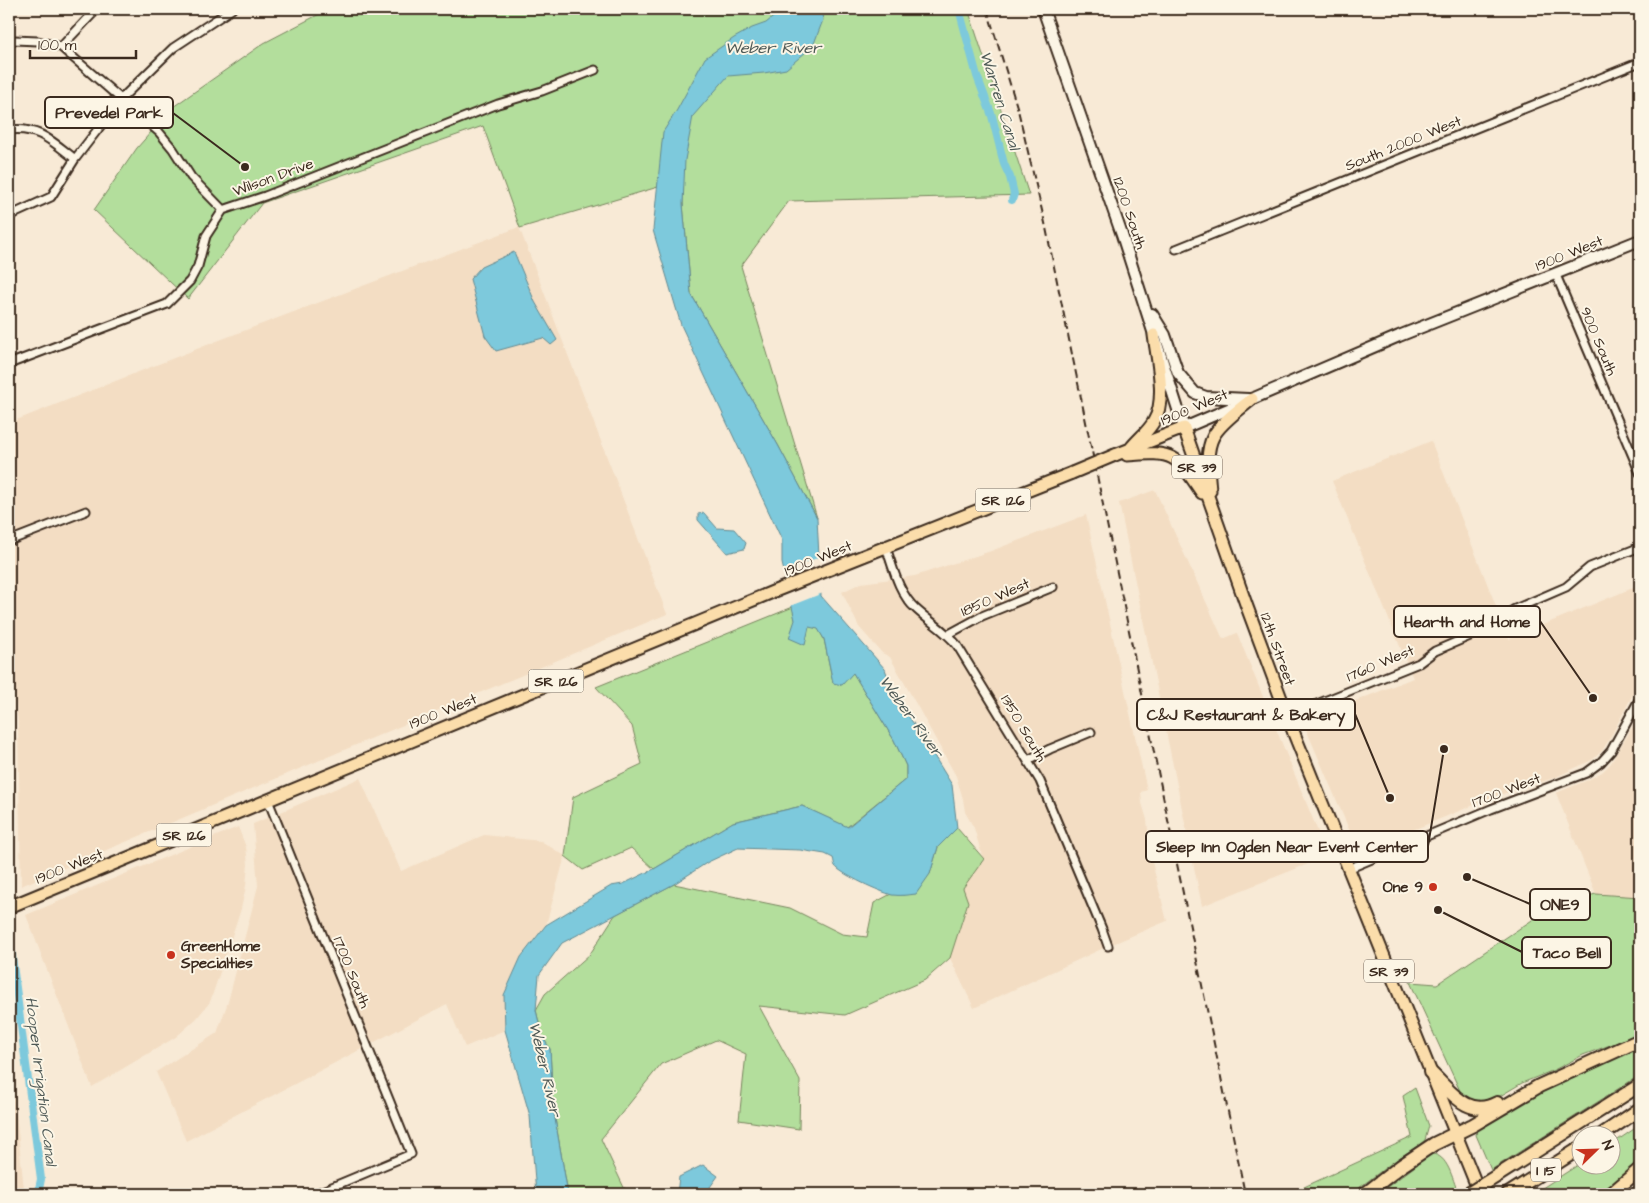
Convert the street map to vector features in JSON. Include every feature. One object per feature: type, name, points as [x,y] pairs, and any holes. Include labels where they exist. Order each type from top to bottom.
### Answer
[{"type":"highway","points":[[1365,1194],[1401,1166],[1434,1144],[1473,1125],[1539,1086],[1640,1040]]},
{"type":"highway","points":[[1430,1072],[1462,1102],[1470,1107],[1479,1109],[1487,1108],[1517,1092],[1539,1086]]},
{"type":"highway","name":"I 15","points":[[1468,1194],[1640,1085]]},
{"type":"highway","points":[[1615,1126],[1640,1109]]},
{"type":"highway","name":"I 15","points":[[1509,1194],[1572,1153]]},
{"type":"highway","points":[[1611,1194],[1640,1169]]},
{"type":"main road","name":"1200 South","points":[[1043,9],[1119,226],[1184,428]]},
{"type":"main road","name":"1900 West","points":[[9,907],[775,591],[1184,428],[1399,336],[1640,240]]},
{"type":"main road","points":[[1144,302],[1165,334],[1178,373],[1195,393],[1206,397],[1252,399]]},
{"type":"main road","points":[[1130,449],[1154,422],[1159,410],[1160,387],[1154,335]]},
{"type":"main road","points":[[1211,506],[1209,447],[1213,436],[1252,399]]},
{"type":"main road","name":"12th Street","points":[[1184,428],[1287,716],[1430,1072]]},
{"type":"main road","points":[[1115,455],[1154,453],[1172,457],[1183,466],[1211,506]]},
{"type":"main road","name":"SR 39","points":[[1430,1072],[1480,1194]]},
{"type":"street","points":[[61,47],[97,9]]},
{"type":"street","points":[[9,216],[51,197],[75,159],[122,98],[173,48],[232,9]]},
{"type":"street","points":[[9,41],[38,41],[61,47],[159,132],[173,149],[191,177],[223,210]]},
{"type":"street","name":"South 2000 West","points":[[1176,249],[1640,62]]},
{"type":"street","name":"Wilson Drive","points":[[9,364],[167,304],[190,281],[198,266],[206,236],[223,210],[265,196],[498,104],[594,70]]},
{"type":"street","points":[[9,130],[22,128],[36,132],[75,159]]},
{"type":"street","name":"900 South","points":[[1556,274],[1640,473]]},
{"type":"street","points":[[9,541],[86,511]]},
{"type":"street","name":"1350 South","points":[[886,547],[897,581],[904,595],[915,609],[949,634],[1040,781],[1108,946]]},
{"type":"street","name":"1760 West","points":[[1287,716],[1420,663],[1435,651],[1477,633],[1515,609],[1566,587],[1590,567],[1640,547]]},
{"type":"street","name":"1850 West","points":[[949,634],[982,616],[1053,587]]},
{"type":"street","name":"1700 West","points":[[1348,869],[1491,809],[1586,774],[1611,751],[1640,698]]},
{"type":"street","points":[[1028,760],[1091,732]]},
{"type":"street","name":"1700 South","points":[[268,800],[411,1154],[315,1194]]},
{"type":"shaded area","points":[[519,227],[667,614],[21,886],[18,722],[14,686],[9,670],[9,423],[217,341]]},
{"type":"shaded area","points":[[1431,441],[1509,639],[1640,585],[1640,681],[1610,738],[1602,751],[1592,760],[1554,778],[1496,796],[1360,851],[1357,848],[1303,722],[1413,678],[1332,481]]},
{"type":"shaded area","points":[[1155,490],[1223,639],[1237,633],[1328,856],[1202,906],[1119,503]]},
{"type":"shaded area","points":[[1086,515],[1147,790],[1141,792],[1142,803],[1147,820],[1151,858],[1167,921],[974,1008],[950,958],[968,902],[962,888],[983,859],[974,828],[965,812],[956,776],[890,657],[882,653],[859,627],[842,592],[861,583],[915,576],[991,551]]},
{"type":"shaded area","points":[[1640,714],[1640,897],[1596,894],[1556,793],[1602,772],[1611,763]]},
{"type":"shaded area","points":[[360,778],[401,871],[484,835],[541,841],[565,856],[546,925],[521,957],[504,995],[505,1030],[465,1047],[447,1004],[186,1141],[156,1072],[217,1033],[228,1002],[258,886],[253,824]]},
{"type":"shaded area","points":[[238,827],[246,847],[248,864],[246,886],[241,909],[210,1002],[196,1019],[176,1037],[92,1087],[26,915]]},
{"type":"shaded area","points":[[9,1047],[24,1189],[22,1194],[9,1194]]},
{"type":"green space","points":[[329,9],[968,9],[1029,195],[789,201],[741,266],[817,518],[778,445],[691,294],[683,186],[659,186],[520,228],[483,126],[262,203],[188,299],[94,210],[137,148],[173,107],[264,43]]},
{"type":"green space","points":[[793,607],[795,620],[818,628],[824,639],[833,683],[853,673],[894,740],[906,766],[906,779],[847,827],[802,806],[733,822],[654,869],[631,848],[583,870],[565,856],[573,797],[642,764],[632,726],[596,687]]},
{"type":"green space","points":[[957,828],[984,859],[963,888],[968,902],[950,958],[925,980],[845,1015],[759,1006],[800,1081],[799,1129],[739,1120],[746,1054],[716,1040],[661,1064],[601,1139],[627,1194],[568,1194],[553,1107],[550,1049],[542,1036],[536,1010],[545,994],[590,954],[615,915],[674,884],[790,908],[842,934],[867,937],[874,903],[891,894],[904,895],[930,874],[938,847]]},
{"type":"green space","points":[[1596,894],[1640,897],[1640,1034],[1583,1055],[1554,1070],[1522,1083],[1495,1099],[1473,1103],[1461,1093],[1410,982],[1437,984],[1547,910],[1568,901]]},
{"type":"green space","points":[[1640,1044],[1640,1075],[1491,1170],[1476,1135],[1478,1128],[1544,1089]]},
{"type":"green space","points":[[1415,1088],[1429,1126],[1425,1140],[1351,1194],[1289,1194],[1412,1137],[1403,1096]]},
{"type":"green space","points":[[1640,1125],[1640,1161],[1617,1181],[1597,1194],[1533,1194],[1572,1169],[1572,1176],[1622,1176],[1622,1137]]},
{"type":"green space","points":[[1431,1154],[1442,1158],[1458,1192],[1454,1194],[1378,1194]]},
{"type":"water","name":"Weber River","points":[[783,9],[821,9],[823,20],[813,46],[786,69],[728,76],[693,116],[685,160],[683,204],[691,294],[778,445],[817,518],[821,596],[885,669],[894,694],[952,785],[957,828],[938,847],[930,874],[916,894],[892,895],[871,887],[839,870],[835,866],[833,858],[825,854],[800,850],[738,848],[708,862],[674,884],[562,943],[539,975],[536,1010],[542,1036],[550,1049],[553,1107],[568,1194],[536,1194],[530,1116],[505,1030],[504,995],[521,957],[546,925],[611,886],[623,884],[654,869],[733,822],[802,806],[848,827],[906,779],[906,766],[894,740],[853,673],[842,685],[833,683],[824,639],[818,629],[809,627],[805,645],[789,638],[795,620],[782,563],[782,540],[681,325],[653,230],[663,132],[705,58],[734,38],[766,23]]},
{"type":"water","points":[[514,252],[535,302],[557,340],[551,345],[543,338],[496,351],[485,336],[470,279],[481,267]]},
{"type":"water","points":[[704,513],[717,528],[734,529],[746,543],[744,549],[727,553],[698,520],[698,514]]},
{"type":"water","points":[[703,1165],[718,1176],[710,1187],[708,1194],[677,1194],[679,1177]]},
{"type":"pier","points":[[822,556],[823,593],[790,606],[782,572]]},
{"type":"waterway","name":"Warren Canal","points":[[959,9],[977,76],[992,116],[1004,164],[1010,177],[1014,194],[1012,200]]},
{"type":"waterway","name":"Hooper Irrigation Canal","points":[[10,942],[41,1179],[38,1194]]},
{"type":"railway","points":[[987,9],[1018,110],[1045,223],[1245,1194]]},
{"type":"place","name":"Prevedel Park","points":[[245,167]]},
{"type":"place","name":"Hearth and Home","points":[[1593,698]]},
{"type":"place","name":"Sleep Inn Ogden Near Event Center","points":[[1444,749]]},
{"type":"place","name":"C&J Restaurant & Bakery","points":[[1390,798]]},
{"type":"place","name":"ONE9","points":[[1467,877]]},
{"type":"place","name":"One 9","points":[[1433,887]]},
{"type":"place","name":"Taco Bell","points":[[1438,910]]},
{"type":"place","name":"GreenHome Specialties","points":[[171,955]]}]
